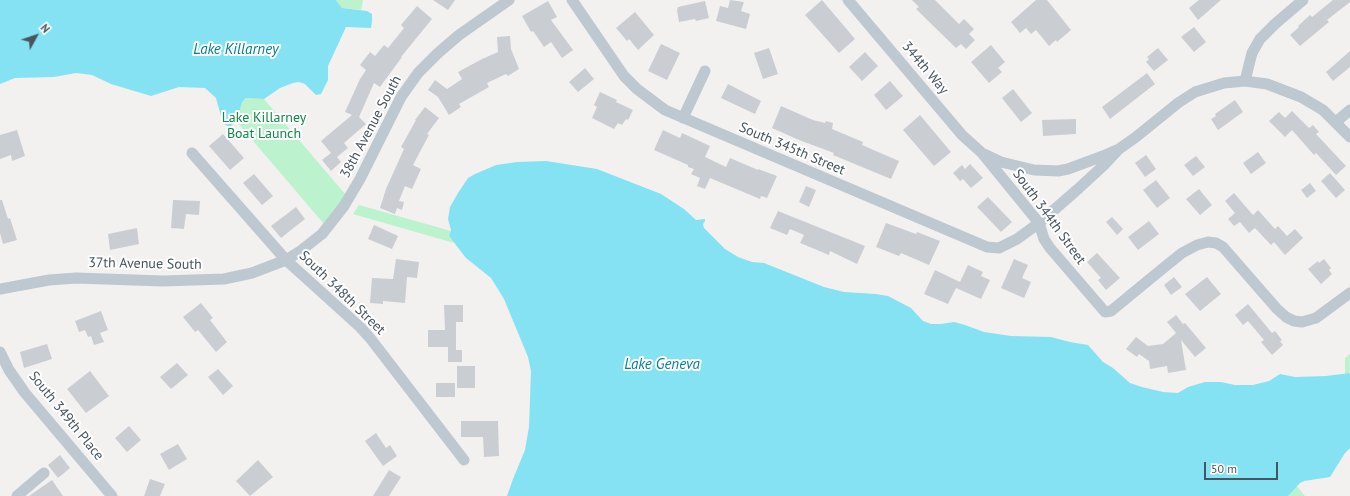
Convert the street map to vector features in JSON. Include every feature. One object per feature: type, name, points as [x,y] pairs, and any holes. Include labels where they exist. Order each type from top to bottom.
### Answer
[{"type":"street","name":"38th Avenue South","points":[[286,260],[322,234],[344,206],[367,166],[401,96],[418,73],[459,35],[509,0]]},
{"type":"street","name":"South 345th Street","points":[[572,0],[628,80],[637,89],[665,110],[987,247],[999,248],[1017,239],[1039,223],[1078,189],[1118,149]]},
{"type":"street","name":"344th Way","points":[[848,0],[962,135],[982,153]]},
{"type":"street","points":[[1245,81],[1252,54],[1260,39],[1303,0]]},
{"type":"street","points":[[683,118],[705,71]]},
{"type":"street","points":[[982,153],[1025,169],[1058,171],[1081,165],[1118,149],[1136,137],[1172,107],[1191,94],[1217,85],[1245,81],[1267,84],[1293,93],[1316,106],[1336,122],[1350,137]]},
{"type":"street","points":[[1336,122],[1350,110]]},
{"type":"street","name":"South 348th Street","points":[[192,153],[286,260],[360,327],[370,338],[464,460]]},
{"type":"street","name":"South 344th Street","points":[[982,153],[1039,223],[1044,239],[1050,248],[1105,312],[1111,311],[1182,253],[1196,245],[1211,242],[1228,251],[1281,313],[1294,321],[1302,322],[1320,316],[1350,293]]},
{"type":"street","name":"37th Avenue South","points":[[0,288],[49,280],[76,278],[164,281],[224,279],[252,273],[286,260]]},
{"type":"street","name":"South 349th Place","points":[[0,352],[9,370],[25,393],[112,496]]},
{"type":"street","points":[[16,496],[44,473]]},
{"type":"green space","points":[[336,0],[363,0],[361,10],[342,8]]},
{"type":"green space","name":"Lake Killarney Boat Launch","points":[[246,98],[264,99],[346,195],[324,224],[236,121],[242,102]]},
{"type":"green space","points":[[359,205],[451,231],[449,236],[454,243],[353,214]]},
{"type":"green space","points":[[1350,354],[1350,373],[1345,375],[1345,358]]},
{"type":"green space","points":[[1296,485],[1305,496],[1288,496]]},
{"type":"water","name":"Lake Killarney","points":[[0,0],[336,0],[342,8],[367,11],[372,14],[372,21],[371,28],[346,27],[328,66],[328,80],[321,94],[316,95],[305,84],[299,82],[280,88],[264,99],[246,98],[242,102],[238,118],[230,127],[222,123],[216,98],[205,88],[179,87],[151,96],[111,84],[92,75],[76,73],[54,77],[15,78],[0,84]]},
{"type":"water","name":"Lake Geneva","points":[[546,161],[597,169],[661,194],[684,209],[696,220],[705,219],[703,224],[704,228],[725,249],[738,257],[752,262],[764,263],[824,287],[844,292],[888,296],[911,308],[923,321],[931,324],[954,322],[984,332],[1011,336],[1051,337],[1088,345],[1103,362],[1113,368],[1130,383],[1142,387],[1163,392],[1178,393],[1188,387],[1205,382],[1253,385],[1269,381],[1280,374],[1295,377],[1326,376],[1350,373],[1350,448],[1345,453],[1330,477],[1304,481],[1300,483],[1288,496],[507,496],[525,450],[529,427],[531,371],[528,357],[504,299],[491,278],[466,258],[449,236],[451,230],[448,219],[450,207],[468,178],[496,165],[517,162]]},
{"type":"building","points":[[433,0],[455,0],[448,10]]},
{"type":"building","points":[[730,0],[744,2],[741,11],[750,14],[746,29],[716,21],[720,6],[728,8]]},
{"type":"building","points":[[822,0],[855,39],[839,53],[805,15]]},
{"type":"building","points":[[912,0],[935,0],[959,24],[964,19],[974,29],[969,34],[975,40],[966,49],[961,44],[956,48],[916,9],[919,7]]},
{"type":"building","points":[[1036,0],[1047,0],[1071,30],[1057,42],[1056,40],[1049,46],[1036,30],[1031,34],[1026,28],[1020,33],[1011,22]]},
{"type":"building","points":[[1199,0],[1221,0],[1198,20],[1189,8]]},
{"type":"building","points":[[1333,0],[1350,0],[1350,2],[1327,20],[1329,22],[1300,46],[1290,35],[1310,15],[1312,17]]},
{"type":"building","points":[[548,1],[557,17],[551,20],[573,50],[562,58],[551,42],[544,47],[533,31],[531,32],[522,16]]},
{"type":"building","points":[[705,1],[709,18],[696,21],[695,19],[679,22],[678,7]]},
{"type":"building","points":[[417,6],[432,19],[401,57],[380,87],[374,83],[359,117],[366,124],[344,143],[348,148],[337,157],[341,162],[331,171],[322,160],[331,153],[321,141],[352,115],[345,112],[360,79],[366,70],[360,65],[370,52],[375,56],[384,45],[388,48],[404,28],[401,25]]},
{"type":"building","points":[[635,12],[654,35],[638,50],[629,39],[627,41],[616,28]]},
{"type":"building","points":[[1194,27],[1206,42],[1194,52],[1181,37]]},
{"type":"building","points":[[510,36],[511,49],[519,69],[508,76],[506,74],[487,83],[489,87],[459,104],[461,107],[449,115],[438,97],[428,90],[435,80],[447,89],[462,79],[458,72],[498,52],[497,37]]},
{"type":"building","points":[[661,44],[680,53],[667,80],[648,71]]},
{"type":"building","points":[[991,45],[1005,62],[998,68],[1002,72],[989,83],[971,62]]},
{"type":"building","points":[[769,48],[778,74],[763,79],[754,53]]},
{"type":"building","points":[[1158,48],[1168,60],[1154,71],[1146,62],[1149,59],[1147,57]]},
{"type":"building","points":[[1350,51],[1350,67],[1333,81],[1326,72]]},
{"type":"building","points":[[865,52],[878,66],[862,81],[849,67]]},
{"type":"building","points":[[585,68],[594,79],[578,92],[569,82]]},
{"type":"building","points":[[1147,73],[1155,84],[1110,119],[1102,107]]},
{"type":"building","points":[[890,81],[903,96],[886,110],[874,95]]},
{"type":"building","points":[[728,84],[761,101],[755,114],[721,98]]},
{"type":"building","points":[[1013,89],[1032,113],[1021,122],[1002,98]]},
{"type":"building","points":[[600,92],[633,110],[628,120],[626,119],[622,125],[618,123],[614,129],[592,118],[597,107],[594,105]]},
{"type":"building","points":[[1235,100],[1243,112],[1218,130],[1211,119],[1216,116],[1215,114]]},
{"type":"building","points":[[781,106],[813,120],[833,123],[832,129],[863,142],[862,145],[899,161],[891,179],[833,155],[834,153],[772,128]]},
{"type":"building","points":[[425,107],[439,118],[427,134],[429,135],[413,165],[421,169],[412,189],[405,186],[399,201],[404,202],[402,210],[397,208],[395,214],[380,208],[386,189],[404,149],[401,147],[415,120]]},
{"type":"building","points":[[1292,111],[1309,128],[1313,125],[1319,132],[1316,134],[1346,166],[1336,175],[1316,153],[1314,155],[1292,130],[1285,137],[1269,121],[1279,112],[1285,118]]},
{"type":"building","points":[[920,115],[951,152],[934,166],[903,130]]},
{"type":"building","points":[[1076,119],[1076,134],[1043,136],[1042,120]]},
{"type":"building","points":[[17,130],[25,156],[12,161],[11,155],[0,159],[0,135]]},
{"type":"building","points":[[663,130],[680,138],[682,133],[710,146],[705,157],[726,167],[730,158],[777,176],[767,198],[761,196],[760,199],[710,178],[705,189],[697,186],[700,178],[691,174],[694,169],[654,150]]},
{"type":"building","points":[[223,134],[244,158],[230,170],[209,146]]},
{"type":"building","points":[[1258,152],[1266,163],[1251,174],[1243,163]]},
{"type":"building","points":[[1146,155],[1156,169],[1145,177],[1135,163]]},
{"type":"building","points":[[1196,156],[1205,167],[1193,176],[1184,165]]},
{"type":"building","points":[[970,164],[983,178],[971,188],[963,179],[960,181],[953,173],[962,165],[965,169]]},
{"type":"building","points":[[1330,173],[1345,190],[1336,198],[1321,181]]},
{"type":"building","points":[[254,174],[273,196],[262,205],[243,183]]},
{"type":"building","points":[[1156,180],[1170,198],[1157,208],[1143,190]]},
{"type":"building","points":[[1310,183],[1316,191],[1307,198],[1301,190]]},
{"type":"building","points":[[806,186],[816,190],[809,207],[799,202]]},
{"type":"building","points":[[1199,189],[1212,205],[1200,215],[1186,199]]},
{"type":"building","points":[[1234,193],[1253,215],[1258,210],[1275,229],[1278,226],[1287,236],[1295,229],[1303,238],[1285,255],[1274,242],[1271,245],[1255,228],[1249,233],[1240,222],[1234,226],[1228,219],[1235,213],[1225,201]]},
{"type":"building","points":[[988,197],[1012,222],[1001,232],[977,207]]},
{"type":"building","points":[[0,200],[2,200],[8,219],[10,218],[17,240],[3,244],[0,233]]},
{"type":"building","points":[[173,200],[200,201],[199,215],[186,214],[184,229],[171,228]]},
{"type":"building","points":[[296,207],[305,219],[281,238],[271,226]]},
{"type":"building","points":[[778,211],[865,246],[857,264],[830,251],[829,255],[800,243],[804,235],[790,229],[787,235],[770,228]]},
{"type":"building","points":[[1112,217],[1123,229],[1117,235],[1106,222]]},
{"type":"building","points":[[1149,221],[1159,234],[1138,250],[1128,237]]},
{"type":"building","points":[[886,223],[916,234],[917,232],[940,241],[929,265],[901,253],[899,256],[876,247]]},
{"type":"building","points":[[374,225],[398,236],[392,249],[368,239]]},
{"type":"building","points":[[137,228],[139,244],[110,250],[108,234]]},
{"type":"building","points":[[1097,253],[1120,278],[1106,290],[1098,280],[1101,278],[1087,262]]},
{"type":"building","points":[[396,259],[419,262],[417,278],[407,277],[405,303],[383,301],[383,304],[370,303],[372,278],[393,279]]},
{"type":"building","points":[[1014,259],[1028,265],[1022,278],[1031,282],[1024,298],[1001,288]]},
{"type":"building","points":[[1324,259],[1331,268],[1329,270],[1332,274],[1321,284],[1308,269],[1318,261],[1319,263]]},
{"type":"building","points":[[968,265],[983,272],[981,276],[990,280],[981,299],[956,288],[948,304],[924,294],[935,270],[960,282]]},
{"type":"building","points":[[1174,277],[1182,287],[1171,295],[1164,285]]},
{"type":"building","points":[[1207,277],[1221,294],[1200,311],[1185,294]]},
{"type":"building","points":[[201,303],[213,318],[210,320],[227,342],[216,352],[198,330],[195,332],[183,317]]},
{"type":"building","points":[[1248,304],[1272,333],[1275,331],[1282,340],[1280,341],[1283,345],[1272,355],[1261,342],[1264,340],[1248,321],[1243,325],[1235,315]]},
{"type":"building","points":[[444,305],[463,305],[463,322],[456,322],[456,350],[462,350],[462,362],[448,362],[448,347],[428,347],[428,330],[445,330]]},
{"type":"building","points":[[101,311],[108,330],[100,333],[104,342],[94,345],[91,336],[88,337],[85,330],[79,332],[75,321]]},
{"type":"building","points":[[1176,315],[1183,324],[1185,323],[1206,348],[1195,357],[1181,340],[1186,370],[1168,373],[1167,366],[1150,369],[1149,361],[1139,354],[1137,357],[1126,349],[1136,337],[1148,346],[1163,344],[1176,333],[1167,322]]},
{"type":"building","points":[[47,344],[52,359],[24,368],[20,352]]},
{"type":"building","points":[[177,363],[188,375],[171,389],[160,377]]},
{"type":"building","points":[[457,366],[475,366],[475,388],[457,388]]},
{"type":"building","points":[[218,369],[233,386],[223,395],[208,377]]},
{"type":"building","points":[[90,371],[109,396],[86,413],[67,389]]},
{"type":"building","points":[[436,383],[455,383],[455,397],[436,397]]},
{"type":"building","points":[[461,421],[498,421],[499,456],[484,457],[483,437],[461,437]]},
{"type":"building","points":[[129,426],[141,440],[127,452],[115,438]]},
{"type":"building","points":[[376,433],[386,448],[390,445],[397,456],[383,466],[365,441]]},
{"type":"building","points":[[178,444],[187,459],[169,470],[160,454]]},
{"type":"building","points":[[60,455],[70,468],[58,478],[48,465]]},
{"type":"building","points":[[258,460],[273,477],[250,496],[236,481]]},
{"type":"building","points":[[389,470],[401,477],[389,496],[373,496]]},
{"type":"building","points":[[150,479],[165,484],[160,496],[144,496]]},
{"type":"building","points":[[52,480],[63,496],[29,496]]}]
